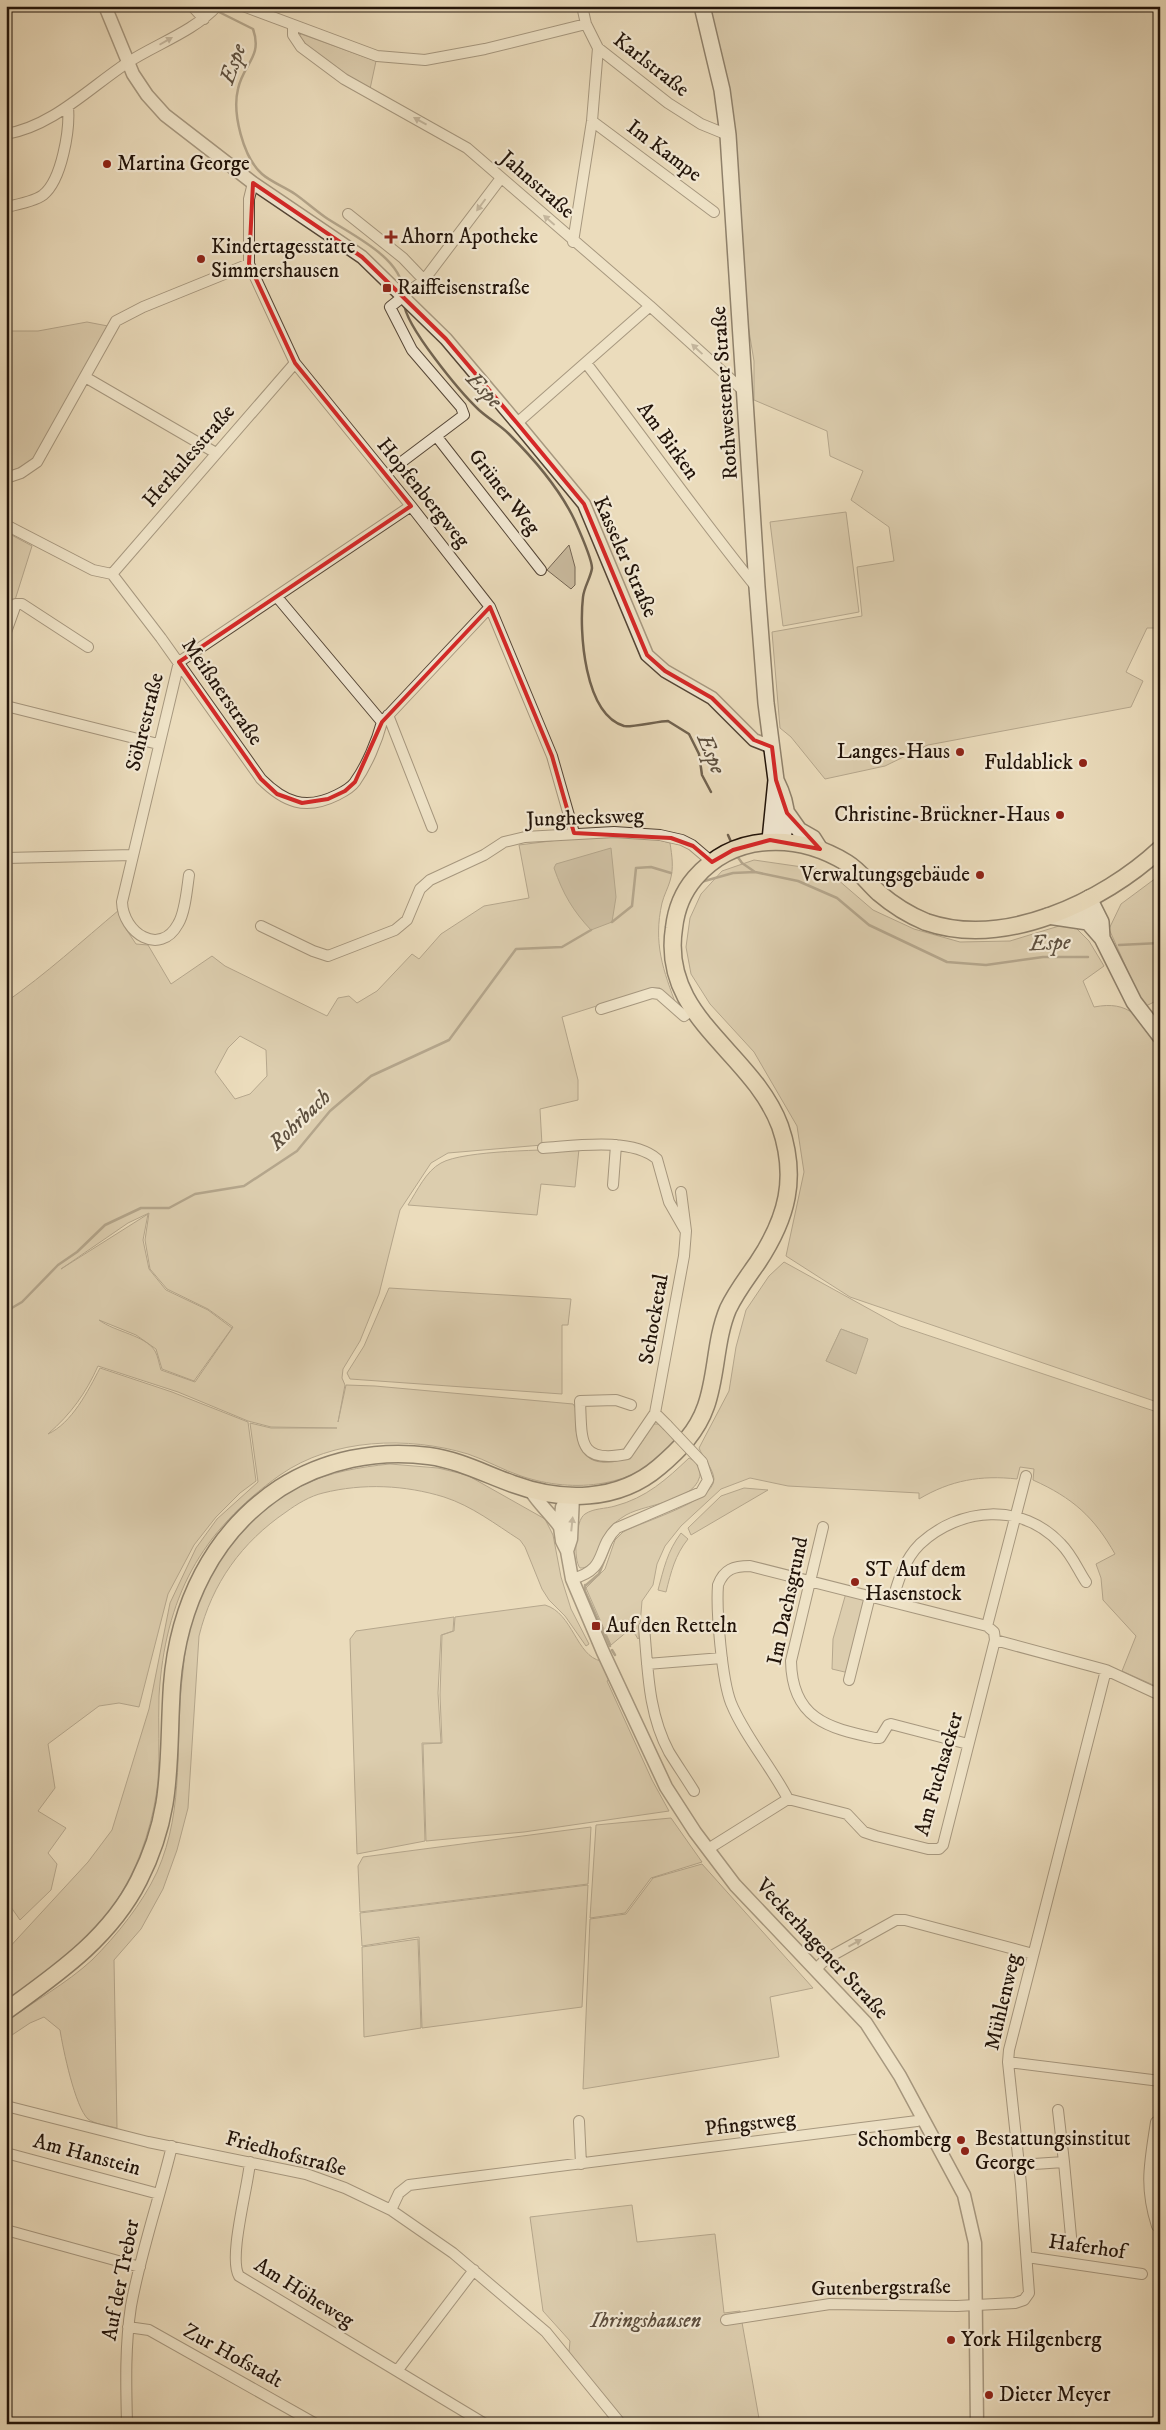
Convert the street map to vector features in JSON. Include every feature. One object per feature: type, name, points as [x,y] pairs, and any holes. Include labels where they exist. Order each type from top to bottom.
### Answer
[{"type":"main road","name":"Rothwestener Straße","points":[[702,6],[722,90],[728,134],[757,587],[766,703],[776,780],[770,840]]},
{"type":"main road","name":"Rothwestener Straße","points":[[776,780],[782,793],[787,813]]},
{"type":"main road","points":[[6,2011],[81,1955],[120,1911],[138,1882],[151,1852],[167,1800],[172,1687],[177,1642],[184,1615],[195,1586],[209,1560],[238,1524],[260,1503],[304,1474],[331,1464],[376,1455],[430,1456],[457,1462],[531,1491],[571,1497],[604,1494],[638,1484],[678,1451],[692,1434],[705,1412],[726,1314],[736,1294],[771,1242],[781,1221],[788,1197],[789,1170],[786,1146],[770,1104],[755,1081],[683,995],[672,966],[671,943],[676,916],[683,897],[697,876],[712,862],[733,850],[783,835],[786,829],[787,813]]},
{"type":"main road","points":[[787,813],[799,830],[813,838],[820,850]]},
{"type":"main road","points":[[770,840],[802,844],[820,850],[849,864],[895,906],[933,924],[962,929],[986,929],[1016,925],[1048,916],[1088,898],[1123,879],[1160,849]]},
{"type":"main road","points":[[1088,898],[1085,912],[1088,922],[1102,938],[1134,1002],[1160,1036]]},
{"type":"main road","points":[[1088,898],[1101,922],[1102,938]]},
{"type":"main road","points":[[1048,916],[1088,922]]},
{"type":"street","name":"Kasseler Straße","points":[[105,6],[127,63],[147,95],[165,115],[253,182],[354,252],[446,339],[584,504],[647,655],[665,671],[712,698],[754,740],[772,748]]},
{"type":"street","points":[[192,6],[211,12]]},
{"type":"street","name":"Karlstraße","points":[[243,6],[377,56],[425,60],[485,49],[586,24],[598,48],[668,103],[700,124],[728,134]]},
{"type":"street","points":[[582,6],[586,24]]},
{"type":"street","points":[[6,134],[18,132],[68,107],[127,63],[211,12]]},
{"type":"street","name":"Jahnstraße","points":[[293,26],[293,35],[301,47],[344,79],[467,148],[650,306],[746,394]]},
{"type":"street","name":"Im Kampe","points":[[574,242],[592,120],[598,48]]},
{"type":"street","points":[[6,207],[43,195],[57,174],[69,121],[68,107]]},
{"type":"street","name":"Im Kampe","points":[[592,120],[714,212]]},
{"type":"street","points":[[399,464],[464,415],[461,408],[412,350],[390,308],[401,295],[424,280],[501,178]]},
{"type":"street","name":"Hopfenbergweg","points":[[253,182],[250,199],[248,264],[295,363],[490,607],[552,756],[574,833]]},
{"type":"street","points":[[348,214],[403,258],[424,280]]},
{"type":"street","points":[[6,478],[21,473],[36,462],[116,321],[248,264]]},
{"type":"street","points":[[518,423],[650,306]]},
{"type":"street","name":"Am Birken","points":[[586,362],[667,470],[700,518],[757,587]]},
{"type":"street","name":"Herkulesstraße","points":[[112,574],[295,363]]},
{"type":"street","points":[[85,377],[216,453]]},
{"type":"street","name":"Grüner Weg","points":[[437,437],[541,570]]},
{"type":"street","name":"Söhrestraße","points":[[189,875],[179,924],[170,936],[156,940],[141,937],[122,914],[122,902],[179,662],[411,506]]},
{"type":"street","points":[[6,525],[94,570],[112,574]]},
{"type":"street","name":"Meißnerstraße","points":[[112,574],[179,662],[261,779],[277,794],[292,801],[310,803],[328,799],[355,782],[378,737],[385,718],[490,607]]},
{"type":"street","points":[[277,597],[385,718],[432,827]]},
{"type":"street","points":[[6,632],[16,604],[22,604],[88,647]]},
{"type":"street","points":[[6,706],[158,744]]},
{"type":"street","name":"Junghecksweg","points":[[261,926],[312,951],[328,956],[395,930],[407,920],[420,889],[430,880],[484,856],[504,842],[525,837],[614,832],[660,835],[682,840],[694,846],[712,862]]},
{"type":"street","points":[[6,858],[133,855]]},
{"type":"street","points":[[601,1009],[652,993],[659,994],[684,1016],[693,1009]]},
{"type":"street","points":[[543,1148],[616,1145],[644,1152],[658,1159],[669,1202],[686,1232]]},
{"type":"street","points":[[613,1185],[616,1145]]},
{"type":"street","name":"Schocketal","points":[[631,1405],[616,1400],[580,1401],[581,1436],[586,1448],[595,1455],[605,1458],[627,1454],[656,1413],[669,1347],[686,1232],[682,1192]]},
{"type":"street","points":[[572,1580],[591,1571],[597,1565],[612,1533],[617,1528],[701,1492],[708,1480],[702,1462],[666,1426],[656,1413]]},
{"type":"street","points":[[987,1626],[1026,1476]]},
{"type":"street","points":[[531,1491],[540,1505],[553,1516],[560,1527]]},
{"type":"street","name":"Veckerhagener Straße","points":[[571,1497],[562,1507],[560,1527],[562,1541],[567,1551],[572,1580],[610,1668],[666,1787],[708,1849],[735,1884],[870,2028],[954,2174],[970,2215],[976,2244],[977,2424]]},
{"type":"street","name":"Veckerhagener Straße","points":[[567,1551],[572,1522],[571,1497]]},
{"type":"street","points":[[892,1602],[902,1570],[920,1545],[955,1520],[995,1513],[1033,1524],[1061,1544],[1086,1582]]},
{"type":"street","name":"Im Dachsgrund","points":[[823,1527],[791,1661],[791,1679],[796,1692],[808,1710],[829,1726],[875,1738],[880,1738],[888,1725],[891,1724],[968,1744]]},
{"type":"street","points":[[708,1849],[788,1798],[731,1702],[722,1658],[718,1592],[720,1580],[730,1569],[738,1566],[750,1566],[987,1626],[994,1632],[996,1640],[1106,1670],[1160,1695]]},
{"type":"street","points":[[849,1680],[870,1596]]},
{"type":"street","points":[[644,1627],[650,1699],[669,1751],[694,1791]]},
{"type":"street","name":"Am Fuchsacker","points":[[788,1798],[847,1814],[864,1832],[936,1850],[943,1844],[996,1640]]},
{"type":"street","points":[[647,1664],[722,1658]]},
{"type":"street","name":"Mühlenweg","points":[[977,2306],[1015,2303],[1024,2300],[1029,2293],[1019,2165],[1008,2062],[1106,1670]]},
{"type":"street","points":[[815,1970],[826,1959],[896,1920],[905,1920],[1034,1954]]},
{"type":"street","points":[[1008,2062],[1160,2081]]},
{"type":"street","name":"Friedhofstraße","points":[[6,2106],[103,2131],[306,2174],[345,2188],[391,2210],[428,2234],[474,2270],[546,2332],[621,2424]]},
{"type":"street","points":[[1058,2110],[1072,2247]]},
{"type":"street","name":"Pfingstweg","points":[[391,2210],[399,2193],[409,2185],[917,2121],[923,2118]]},
{"type":"street","points":[[579,2121],[581,2164]]},
{"type":"street","points":[[1156,2122],[1149,2178],[1150,2203],[1157,2226]]},
{"type":"street","name":"Auf der Treber","points":[[127,2424],[128,2327],[140,2266],[172,2146]]},
{"type":"street","name":"Am Hanstein","points":[[6,2153],[159,2194]]},
{"type":"street","name":"Am Höheweg","points":[[250,2162],[235,2254],[236,2270],[239,2276],[485,2424]]},
{"type":"street","points":[[1019,2165],[1064,2162]]},
{"type":"street","points":[[1149,2178],[1160,2179]]},
{"type":"street","points":[[6,2230],[140,2266]]},
{"type":"street","name":"Haferhof","points":[[1027,2258],[1142,2274]]},
{"type":"street","points":[[397,2371],[474,2270]]},
{"type":"street","name":"Gutenbergstraße","points":[[726,2320],[830,2304],[977,2306]]},
{"type":"street","name":"Zur Hofstadt","points":[[128,2327],[149,2330],[316,2424]]},
{"type":"highlighted area","points":[[253,183],[362,257],[446,339],[584,504],[647,655],[665,671],[712,698],[754,740],[772,747],[776,780],[787,813],[820,849],[770,840],[733,850],[712,862],[693,846],[671,838],[574,833],[552,756],[490,607],[382,722],[355,782],[345,791],[328,799],[302,803],[277,794],[261,779],[179,662],[411,506],[295,363],[249,264]]},
{"type":"green space","points":[[701,6],[1160,6],[1160,628],[1147,628],[1126,672],[1143,681],[1131,707],[928,745],[885,766],[825,779],[791,737],[780,728],[772,632],[862,616],[857,567],[894,561],[889,527],[851,500],[863,471],[830,456],[827,431],[754,400],[754,361],[740,277],[724,107]]},
{"type":"green space","points":[[301,34],[376,61],[370,89],[341,72],[314,52],[299,36]]},
{"type":"green space","points":[[87,322],[113,327],[32,461],[6,474],[6,331],[38,331]]},
{"type":"green space","points":[[846,512],[859,612],[783,626],[770,522]]},
{"type":"green space","points":[[6,532],[32,546],[15,600],[6,596]]},
{"type":"green space","points":[[569,545],[575,567],[575,585],[571,589],[547,570]]},
{"type":"green space","points":[[648,837],[670,843],[672,871],[659,917],[659,944],[667,981],[677,1007],[660,988],[653,988],[562,1017],[578,1080],[578,1100],[540,1109],[542,1145],[448,1153],[431,1163],[400,1210],[379,1294],[360,1341],[343,1369],[342,1378],[345,1385],[338,1422],[346,1385],[375,1386],[573,1404],[577,1413],[576,1427],[579,1444],[585,1455],[595,1461],[609,1462],[625,1458],[641,1444],[653,1424],[661,1424],[675,1442],[660,1457],[643,1469],[624,1478],[604,1483],[583,1485],[541,1482],[514,1474],[468,1454],[421,1444],[371,1444],[347,1447],[301,1463],[280,1475],[252,1497],[228,1520],[208,1544],[192,1570],[179,1598],[169,1628],[159,1696],[159,1770],[156,1795],[146,1837],[130,1878],[112,1908],[86,1939],[55,1966],[6,2002],[6,1951],[88,1862],[112,1830],[149,1709],[170,1603],[196,1548],[217,1519],[258,1482],[250,1423],[271,1428],[337,1428],[271,1427],[248,1421],[178,1392],[98,1366],[77,1403],[48,1434],[57,1429],[72,1414],[85,1396],[100,1368],[172,1392],[248,1422],[256,1481],[240,1493],[216,1517],[194,1545],[168,1594],[139,1707],[119,1703],[99,1706],[48,1744],[55,1788],[38,1811],[66,1828],[48,1853],[57,1864],[51,1890],[20,1920],[6,1900],[6,1002],[50,969],[119,910],[126,929],[136,944],[148,945],[171,984],[212,956],[225,966],[327,1016],[338,998],[349,996],[357,1003],[377,991],[412,954],[419,959],[441,934],[484,906],[529,898],[519,845],[574,838]],"holes":[[[240,1036],[266,1050],[267,1076],[250,1094],[235,1099],[215,1072],[228,1048]],[[149,1213],[145,1240],[150,1269],[167,1289],[208,1309],[233,1327],[195,1382],[161,1370],[155,1351],[144,1341],[99,1320],[136,1335],[156,1349],[162,1369],[194,1381],[232,1328],[208,1310],[166,1290],[149,1269],[143,1240],[148,1214],[61,1269],[128,1223]]]},
{"type":"green space","points":[[754,860],[816,869],[837,879],[873,910],[914,929],[960,942],[1010,941],[1059,926],[1075,927],[1089,941],[1104,966],[1083,981],[1094,1007],[1117,1006],[1133,1013],[1160,1043],[1160,1403],[850,1297],[786,1256],[804,1172],[797,1126],[754,1052],[710,1004],[691,974],[686,947],[690,918],[701,894],[722,871]]},
{"type":"green space","points":[[1160,875],[1160,999],[1144,1007],[1109,929],[1121,904]]},
{"type":"green space","points":[[579,1149],[575,1187],[541,1184],[537,1215],[408,1205],[431,1171],[441,1163],[452,1159],[487,1153]]},
{"type":"green space","points":[[784,1262],[900,1326],[1160,1413],[1160,1688],[1122,1671],[1136,1636],[1103,1600],[1101,1578],[1096,1564],[1115,1554],[1107,1541],[1099,1529],[1081,1510],[1060,1494],[1033,1480],[1034,1469],[1020,1467],[1017,1479],[991,1478],[966,1480],[943,1487],[919,1499],[919,1493],[788,1486],[750,1478],[721,1489],[681,1526],[665,1546],[657,1564],[653,1585],[642,1601],[639,1638],[629,1630],[611,1645],[586,1588],[605,1569],[615,1540],[623,1532],[690,1503],[703,1495],[711,1487],[714,1479],[713,1475],[699,1448],[729,1391],[736,1347],[746,1310],[769,1276]],"holes":[[[841,1329],[868,1339],[826,1361]]]},
{"type":"green space","points":[[389,1288],[571,1299],[568,1325],[562,1325],[562,1394],[350,1379],[347,1373],[364,1346]]},
{"type":"green space","points":[[689,1458],[700,1464],[700,1477],[695,1486],[674,1499],[636,1511],[620,1519],[606,1533],[590,1565],[580,1568],[576,1557],[576,1540],[579,1524],[585,1514],[626,1503],[637,1498],[664,1480]]},
{"type":"green space","points":[[390,1464],[438,1468],[467,1475],[545,1519],[553,1535],[561,1577],[571,1609],[589,1644],[586,1646],[565,1616],[549,1600],[542,1589],[525,1547],[520,1540],[474,1510],[444,1497],[414,1490],[384,1487],[353,1488],[318,1494],[290,1509],[256,1537],[231,1565],[221,1581],[212,1598],[199,1636],[188,1808],[177,1850],[163,1889],[141,1929],[114,1960],[117,2128],[94,2122],[83,2113],[74,2091],[60,2030],[44,2017],[30,2023],[6,2039],[6,2022],[72,1977],[92,1960],[128,1919],[144,1896],[157,1872],[166,1847],[176,1798],[180,1696],[189,1631],[195,1608],[203,1589],[225,1553],[238,1536],[269,1507],[303,1485],[345,1471]]},
{"type":"green space","points":[[744,1488],[768,1490],[691,1535],[688,1528],[721,1496]]},
{"type":"green space","points":[[681,1533],[688,1539],[677,1558],[666,1592],[658,1590],[669,1554]]},
{"type":"green space","points":[[846,1593],[867,1598],[849,1673],[832,1669],[833,1639]]},
{"type":"green space","points":[[545,1605],[554,1609],[562,1616],[586,1651],[601,1661],[610,1679],[607,1681],[652,1780],[669,1811],[524,1832],[426,1841],[423,1744],[442,1743],[440,1695],[442,1635],[454,1631],[455,1617]]},
{"type":"green space","points":[[454,1617],[453,1631],[441,1635],[438,1693],[441,1743],[422,1743],[425,1841],[357,1854],[350,1639],[356,1631]]},
{"type":"green space","points":[[671,1818],[702,1862],[651,1878],[625,1913],[590,1918],[596,1825]]},
{"type":"green space","points":[[591,1827],[588,1884],[360,1912],[358,1866],[363,1857]]},
{"type":"green space","points":[[702,1864],[813,1988],[770,1997],[779,2057],[583,2089],[590,1919],[626,1914],[653,1878]]},
{"type":"green space","points":[[588,1885],[582,2007],[422,2028],[419,1937],[362,1946],[360,1913]]},
{"type":"green space","points":[[418,1939],[421,2028],[364,2037],[362,1947]]},
{"type":"green space","name":"Ihringshausen","points":[[632,2205],[637,2242],[715,2234],[724,2313],[740,2311],[760,2424],[627,2424],[569,2352],[570,2341],[543,2311],[530,2217]]},
{"type":"shaded area","points":[[611,848],[616,897],[612,922],[591,930],[569,902],[554,868],[556,864]]},
{"type":"shaded area","points":[[841,1329],[868,1339],[856,1374],[826,1361]]},
{"type":"waterway","name":"Espe","points":[[219,12],[253,29],[256,47],[240,80],[237,99],[238,122],[249,157],[266,177],[295,194],[384,257],[400,278],[403,290]]},
{"type":"waterway","name":"Espe","points":[[404,303],[414,327],[435,359],[479,410],[506,431],[537,464],[562,497],[575,521],[588,552],[592,568],[583,597],[582,630],[587,670],[592,689],[600,706],[611,718],[624,726],[668,721],[689,734],[699,754],[702,775],[711,792]]},
{"type":"waterway","name":"Espe","points":[[728,835],[732,844]]},
{"type":"waterway","name":"Espe","points":[[737,856],[742,863],[755,872],[798,881],[837,898],[869,925],[947,962],[986,965],[1043,957],[1088,957]]},
{"type":"waterway","points":[[612,922],[632,906],[636,868],[651,867],[671,873]]},
{"type":"waterway","points":[[701,882],[733,873],[755,872]]},
{"type":"waterway","name":"Rohrbach","points":[[6,1338],[10,1309],[22,1302],[58,1265],[77,1252],[105,1225],[141,1208],[169,1208],[195,1194],[244,1186],[297,1151],[330,1111],[371,1076],[449,1040],[516,949],[562,947],[591,930]]},
{"type":"waterway","name":"Espe","points":[[1119,945],[1160,943]]},
{"type":"waterway","points":[[585,1586],[599,1574],[612,1541]]},
{"type":"waterway","points":[[585,1585],[585,1591],[610,1646]]},
{"type":"waterway","points":[[612,1650],[615,1655]]},
{"type":"place","name":"Martina George","points":[[107,164]]},
{"type":"place","name":"Ahorn Apotheke","points":[[391,237]]},
{"type":"place","name":"Kindertagesstätte Simmershausen","points":[[201,259]]},
{"type":"place","name":"Raiffeisenstraße","points":[[387,288]]},
{"type":"place","name":"Langes-Haus","points":[[960,752]]},
{"type":"place","name":"Fuldablick","points":[[1083,763]]},
{"type":"place","name":"Christine-Brückner-Haus","points":[[1060,815]]},
{"type":"place","name":"Verwaltungsgebäude","points":[[980,875]]},
{"type":"place","name":"ST Auf dem Hasenstock","points":[[855,1582]]},
{"type":"place","name":"Auf den Retteln","points":[[596,1626]]},
{"type":"place","name":"Schomberg","points":[[961,2140]]},
{"type":"place","name":"Bestattungsinstitut George","points":[[965,2151]]},
{"type":"place","name":"York Hilgenberg","points":[[951,2340]]},
{"type":"place","name":"Dieter Meyer","points":[[989,2395]]}]
